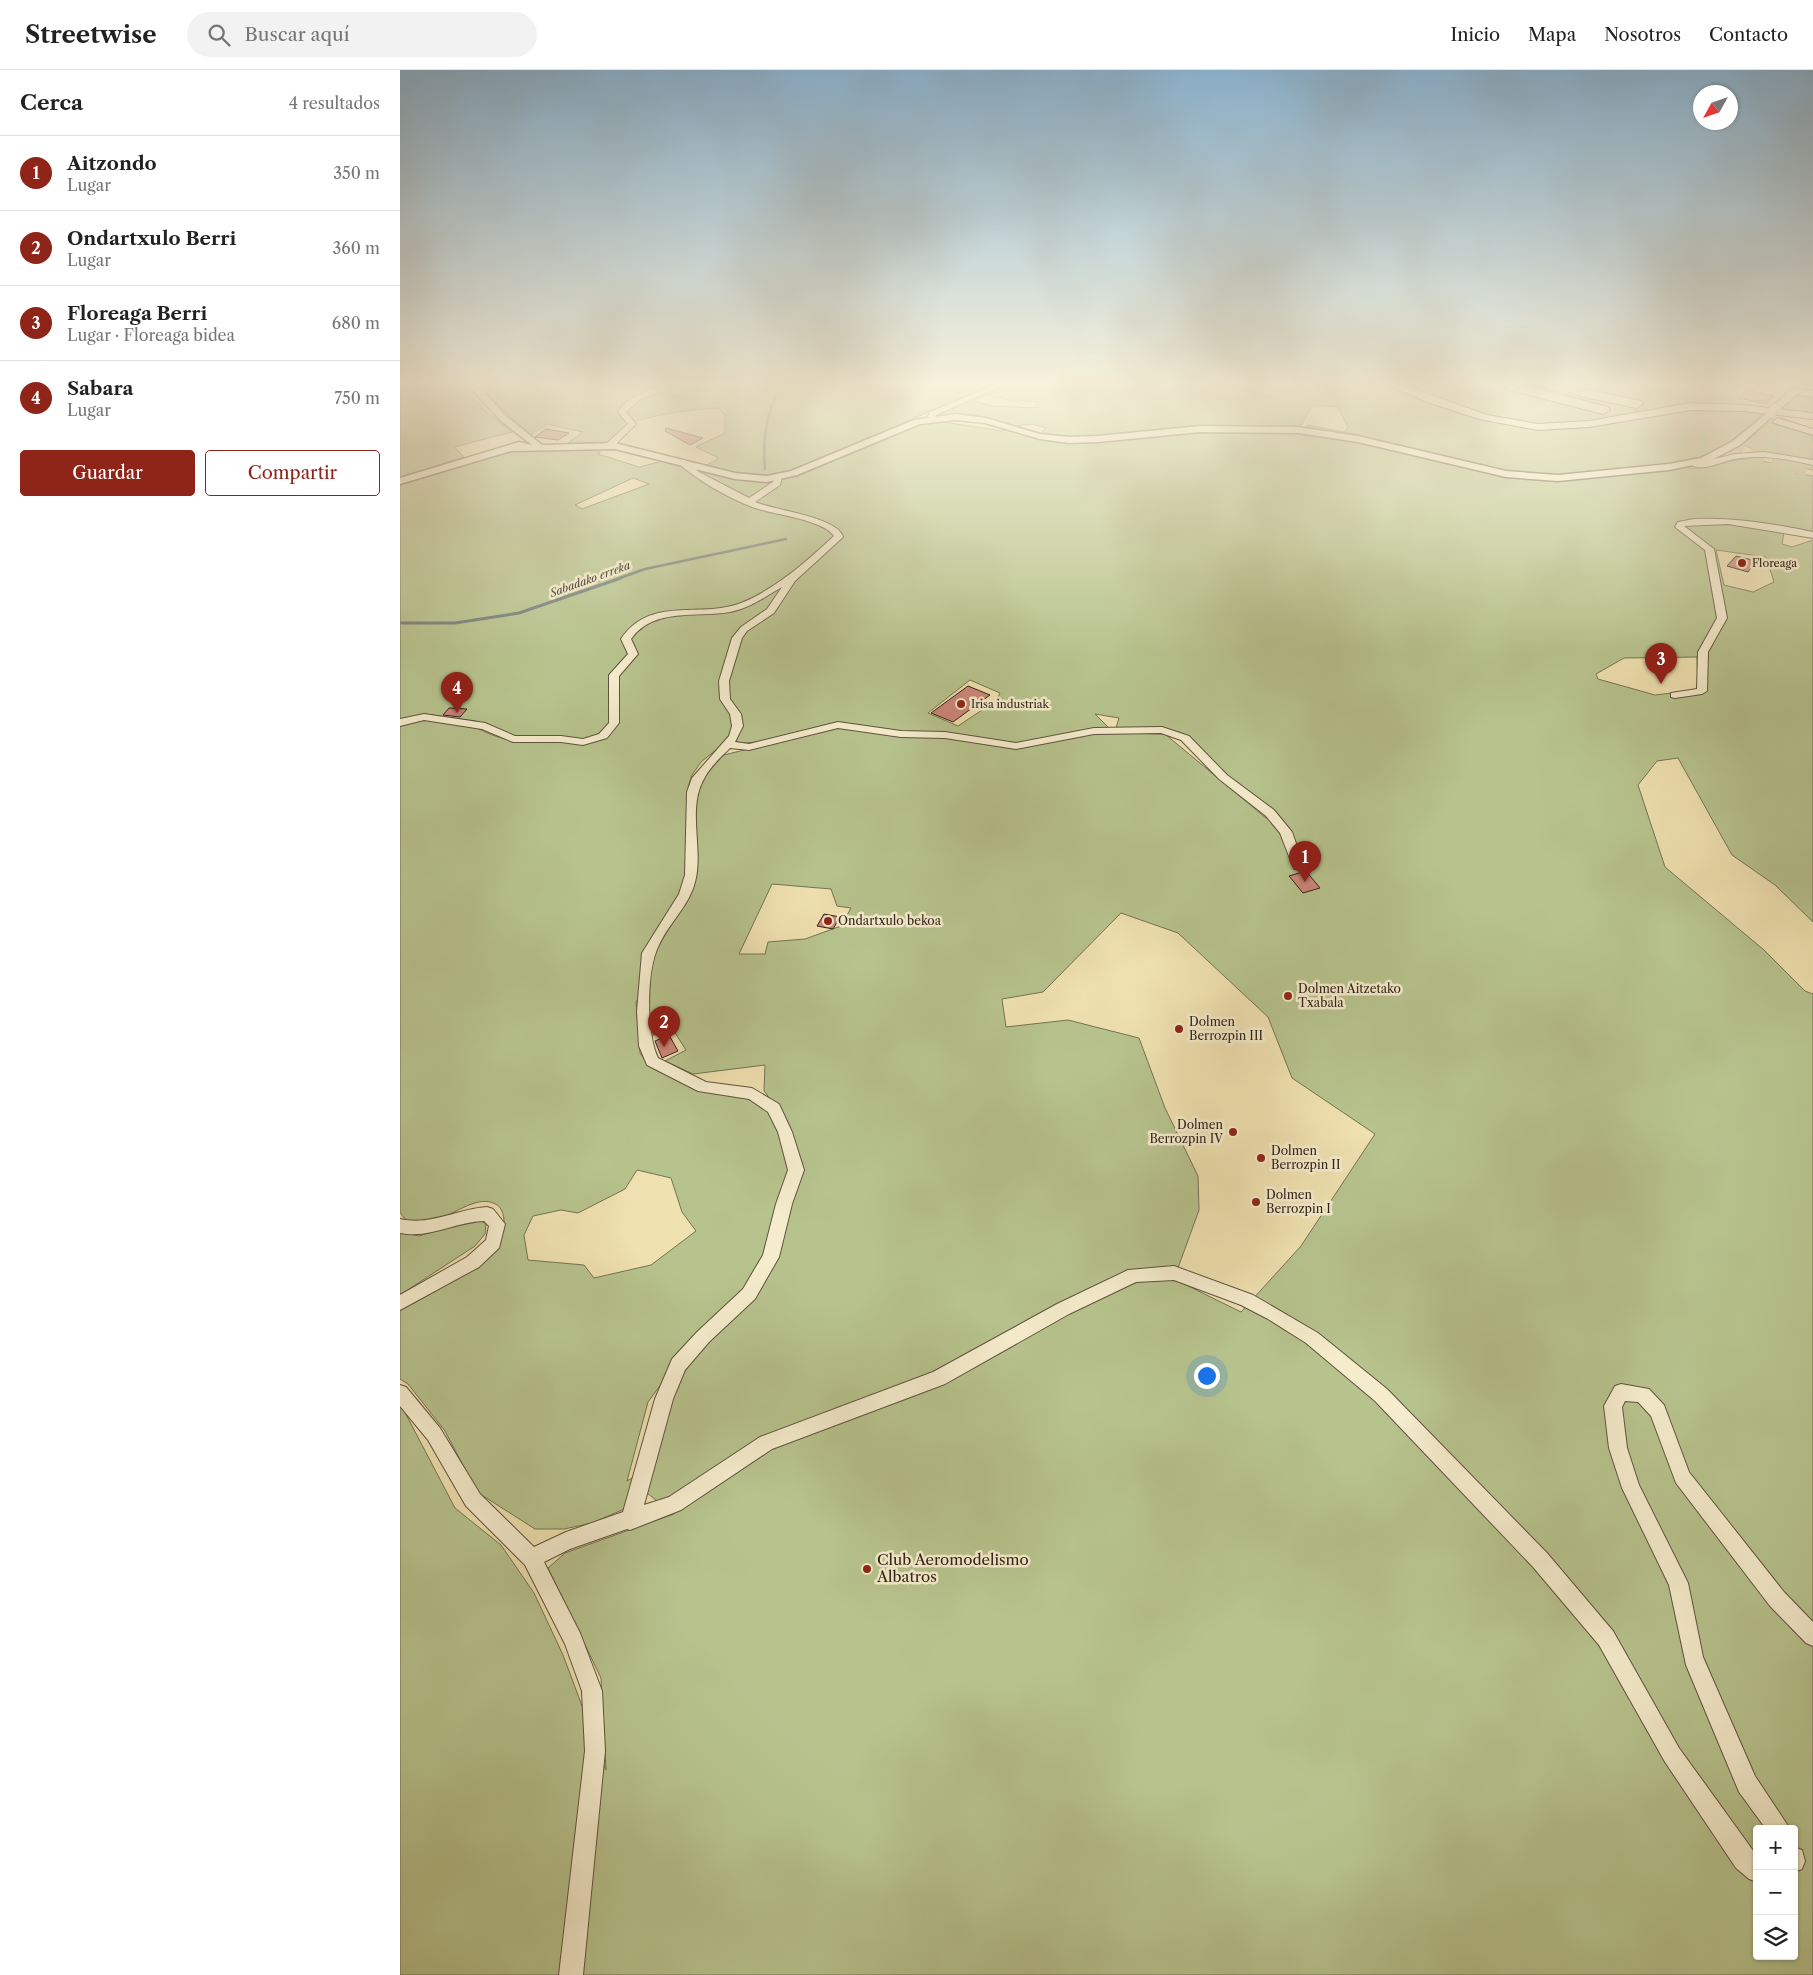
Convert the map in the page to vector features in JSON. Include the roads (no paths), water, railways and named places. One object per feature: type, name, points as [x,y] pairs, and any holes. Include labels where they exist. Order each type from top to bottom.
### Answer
[{"type":"street","points":[[400,481],[419,475]]},
{"type":"street","points":[[400,723],[418,717],[446,719],[485,726],[513,739],[531,741],[561,739],[583,742],[603,736],[614,723],[614,675],[633,654],[626,639],[629,632],[649,618],[720,610],[744,605],[792,578],[836,541],[838,533],[820,523],[765,509],[698,475]]},
{"type":"street","points":[[732,475],[748,479],[779,478],[787,475]]},
{"type":"street","points":[[1522,475],[1537,478],[1579,475]]},
{"type":"street","points":[[749,502],[777,483],[779,478]]},
{"type":"street","points":[[1675,695],[1702,691],[1703,652],[1722,618],[1709,549],[1679,527],[1681,524],[1725,523],[1758,525],[1813,535]]},
{"type":"street","points":[[630,1521],[664,1399],[678,1365],[703,1337],[749,1294],[771,1258],[784,1204],[796,1170],[785,1132],[774,1108],[752,1094],[703,1087],[652,1060],[645,1045],[644,969],[650,947],[684,895],[691,876],[693,792],[699,773],[713,756],[730,745],[738,727],[737,712],[725,699],[724,681],[737,638],[744,629],[771,610],[792,578]]},
{"type":"street","points":[[730,745],[748,747],[838,725],[901,734],[946,736],[1016,746],[1094,731],[1172,732],[1185,738],[1224,778],[1270,814],[1286,832],[1298,866]]},
{"type":"street","points":[[400,1226],[414,1230],[431,1228],[472,1214],[487,1214],[497,1224],[493,1243],[473,1262],[400,1303]]},
{"type":"street","points":[[532,1558],[566,1541],[630,1521],[674,1504],[766,1443],[938,1378],[1063,1310],[1134,1275],[1174,1273],[1247,1300],[1274,1314],[1312,1338],[1381,1395],[1540,1560],[1606,1638],[1672,1755],[1744,1860],[1753,1867]]},
{"type":"street","points":[[400,1392],[434,1434],[473,1500],[532,1558],[573,1640],[592,1691],[595,1751],[571,1975]]},
{"type":"street","points":[[1776,1825],[1747,1784],[1693,1658],[1678,1583],[1631,1488],[1618,1448],[1613,1406],[1621,1392],[1643,1395],[1658,1411],[1682,1477],[1777,1599],[1813,1636]]},
{"type":"waterway","name":"Sabadako erreka","points":[[617,579],[645,569],[786,539]]},
{"type":"waterway","name":"Sabadako erreka","points":[[400,623],[455,623],[519,613],[621,578]]},
{"type":"place","name":"Floreaga","points":[[1742,563]]},
{"type":"place","name":"Floreaga Berri","points":[[1661,684]]},
{"type":"place","name":"Irisa industriak","points":[[961,704]]},
{"type":"place","name":"Sabara","points":[[457,713]]},
{"type":"place","name":"Aitzondo","points":[[1305,882]]},
{"type":"place","name":"Ondartxulo bekoa","points":[[828,921]]},
{"type":"place","name":"Dolmen Aitzetako Txabala","points":[[1288,996]]},
{"type":"place","name":"Dolmen Berrozpin III","points":[[1179,1029]]},
{"type":"place","name":"Ondartxulo Berri","points":[[664,1047]]},
{"type":"place","name":"Dolmen Berrozpin IV","points":[[1233,1132]]},
{"type":"place","name":"Dolmen Berrozpin II","points":[[1261,1158]]},
{"type":"place","name":"Dolmen Berrozpin I","points":[[1256,1202]]},
{"type":"place","name":"Club Aeromodelismo Albatros","points":[[867,1569]]}]
